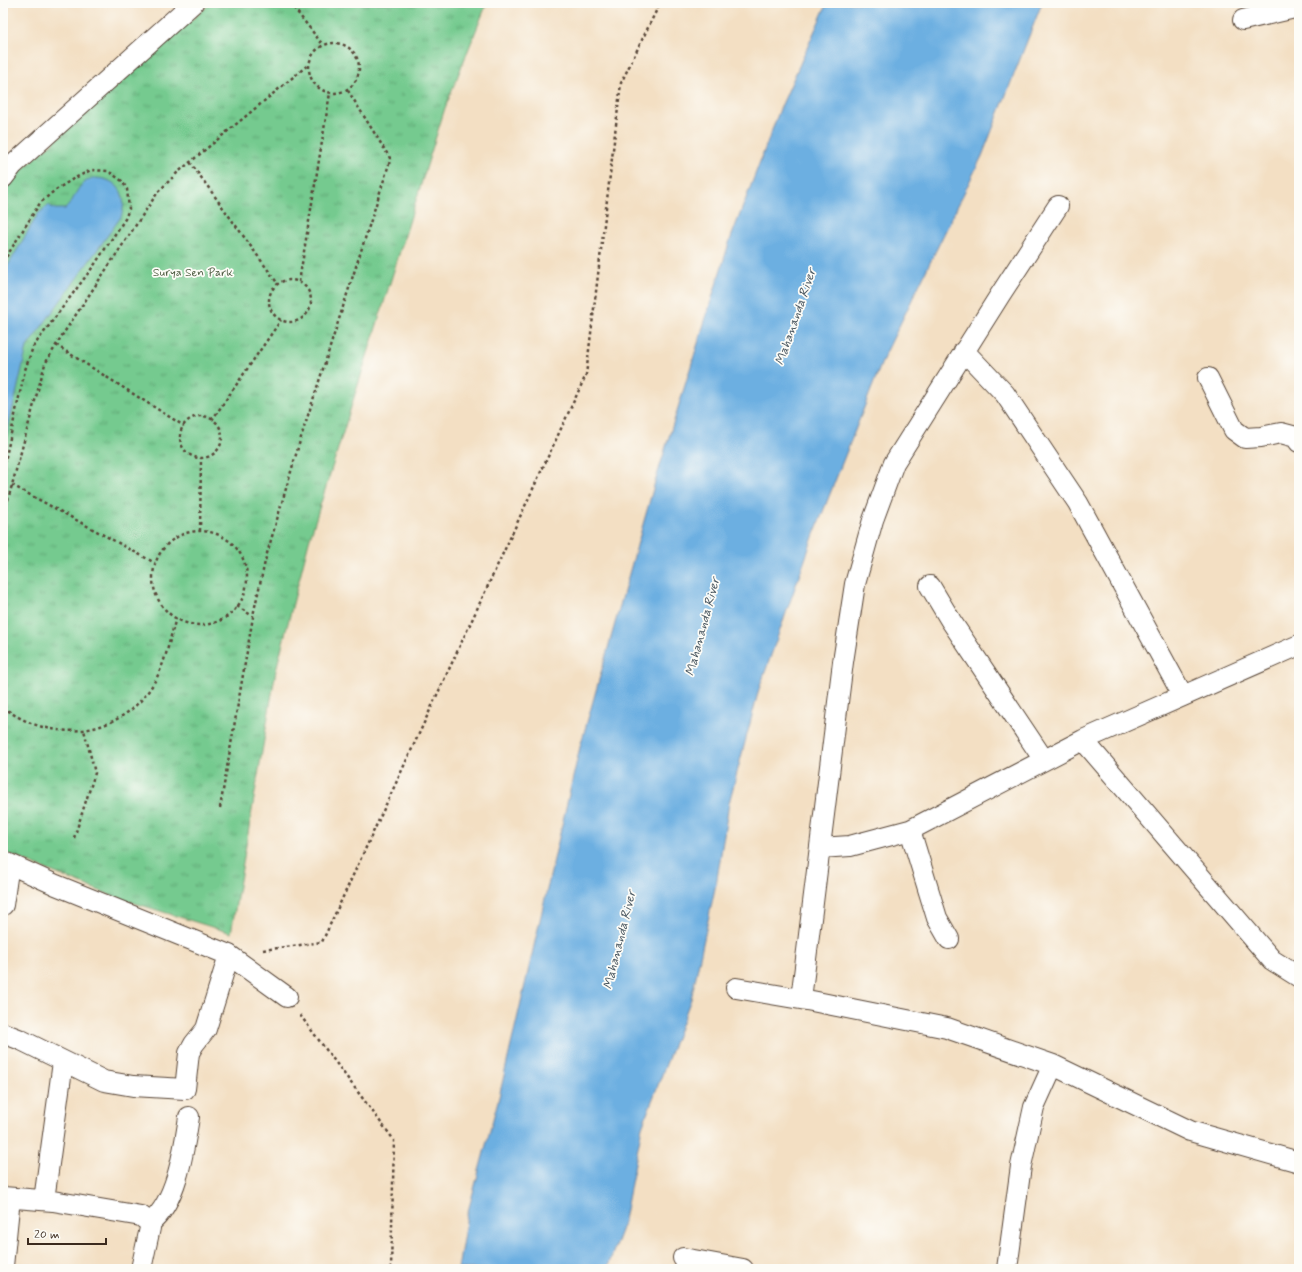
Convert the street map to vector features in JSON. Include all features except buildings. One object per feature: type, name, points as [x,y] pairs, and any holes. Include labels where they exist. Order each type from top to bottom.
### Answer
[{"type":"street","points":[[3,178],[13,165],[193,3]]},
{"type":"street","points":[[1243,20],[1299,7]]},
{"type":"street","points":[[801,999],[843,662],[855,584],[873,520],[894,463],[964,351],[1058,206]]},
{"type":"street","points":[[964,351],[1005,394],[1078,503],[1183,696]]},
{"type":"street","points":[[1208,378],[1234,430],[1245,438],[1261,437],[1281,433],[1296,437],[1299,442]]},
{"type":"street","points":[[930,586],[951,621],[1044,760]]},
{"type":"street","points":[[820,848],[850,846],[910,830],[1083,740],[1299,645]]},
{"type":"street","points":[[1083,740],[1272,960],[1299,977]]},
{"type":"street","points":[[910,830],[937,918],[949,939]]},
{"type":"street","points":[[3,905],[6,862],[56,885],[229,955],[287,997]]},
{"type":"street","points":[[3,1033],[21,1040],[104,1081],[133,1086],[185,1089],[189,1053],[206,1029],[229,955]]},
{"type":"street","points":[[736,988],[801,999],[947,1028],[1054,1065],[1190,1131],[1299,1162]]},
{"type":"street","points":[[44,1200],[63,1062]]},
{"type":"street","points":[[1007,1269],[1021,1166],[1032,1114],[1040,1091],[1054,1065]]},
{"type":"street","points":[[140,1269],[150,1223],[164,1208],[180,1166],[189,1117]]},
{"type":"street","points":[[3,1266],[7,1198],[44,1200],[82,1205],[141,1216],[150,1223]]},
{"type":"street","points":[[684,1258],[743,1269]]},
{"type":"path","points":[[290,3],[323,45]]},
{"type":"path","points":[[229,955],[322,942],[586,375],[621,83],[660,3]]},
{"type":"path","points":[[338,42],[355,52],[359,61],[360,72],[356,80],[347,89],[340,92],[330,93],[321,89],[314,83],[309,74],[309,64],[312,54],[323,45],[338,42]]},
{"type":"path","points":[[3,518],[46,364],[56,345],[158,192],[190,162],[309,64]]},
{"type":"path","points":[[220,808],[266,557],[290,475],[390,161],[390,158],[347,89]]},
{"type":"path","points":[[299,282],[330,93]]},
{"type":"path","points":[[190,162],[278,284]]},
{"type":"path","points":[[3,262],[40,203],[54,191],[91,170],[108,171],[122,181],[127,189],[129,209],[125,219],[95,264],[33,347],[25,370],[3,470]]},
{"type":"path","points":[[290,280],[299,282],[306,287],[311,296],[311,305],[307,314],[300,320],[291,322],[281,320],[274,315],[269,306],[269,297],[273,288],[278,284],[290,280]]},
{"type":"path","points":[[212,420],[281,320]]},
{"type":"path","points":[[56,345],[184,426]]},
{"type":"path","points":[[204,416],[212,420],[219,426],[222,436],[220,444],[215,452],[207,457],[201,458],[189,455],[183,448],[180,439],[184,426],[194,417],[204,416]]},
{"type":"path","points":[[200,532],[201,458]]},
{"type":"path","points":[[12,485],[155,563]]},
{"type":"path","points":[[209,532],[222,536],[241,554],[246,567],[247,580],[245,593],[230,615],[205,625],[192,624],[176,618],[168,612],[160,602],[154,589],[153,576],[155,563],[161,551],[171,541],[182,534],[209,532]]},
{"type":"path","points":[[237,606],[254,616]]},
{"type":"path","points":[[3,707],[14,716],[31,724],[48,729],[66,731],[84,730],[102,726],[118,718],[133,707],[146,694],[156,679],[163,663],[176,618]]},
{"type":"path","points":[[74,838],[95,773],[84,730]]},
{"type":"path","points":[[287,997],[394,1140],[391,1269]]},
{"type":"green space","name":"Surya Sen Park","points":[[211,3],[487,3],[445,108],[309,541],[276,670],[231,933],[115,897],[3,852],[3,193],[17,174]]},
{"type":"water","name":"Mahananda River","points":[[827,3],[1042,3],[982,156],[884,357],[813,537],[759,689],[729,803],[717,879],[691,999],[642,1127],[623,1225],[607,1269],[458,1269],[467,1215],[499,1097],[580,747],[655,482],[729,243],[780,109]]},
{"type":"water","points":[[92,178],[108,180],[119,188],[123,201],[121,217],[27,347],[3,451],[3,274],[38,214],[48,205],[55,209],[65,209],[82,185]]}]
